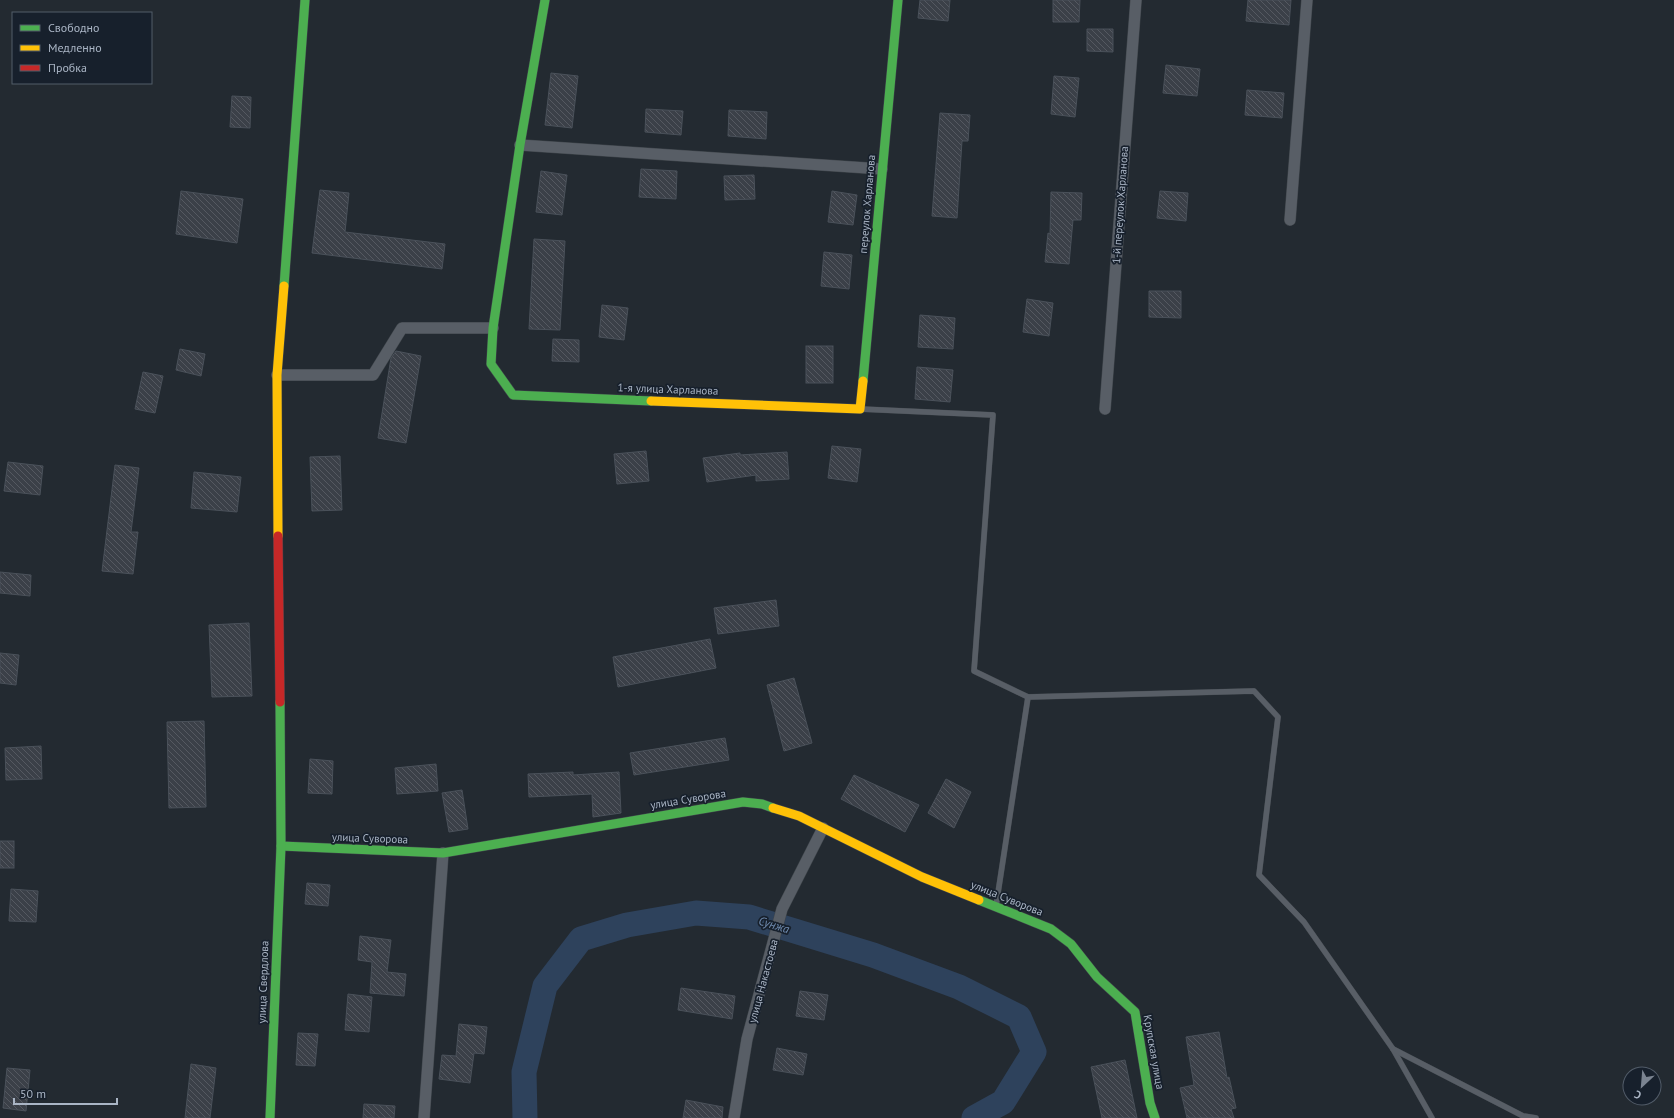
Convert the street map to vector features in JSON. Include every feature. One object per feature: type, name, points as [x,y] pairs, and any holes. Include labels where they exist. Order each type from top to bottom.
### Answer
[{"type":"street","name":"улица Свердлова","points":[[270,1118],[281,846],[278,375],[305,0]]},
{"type":"street","points":[[278,375],[373,375],[402,328],[493,328],[520,146],[545,0]]},
{"type":"street","name":"переулок Харланова","points":[[860,409],[898,0]]},
{"type":"street","name":"1-й переулок Харланова","points":[[1105,409],[1136,0]]},
{"type":"street","points":[[1290,220],[1307,0]]},
{"type":"street","points":[[520,146],[882,169]]},
{"type":"street","name":"1-я улица Харланова","points":[[493,328],[492,364],[513,395],[860,409]]},
{"type":"street","name":"улица Суворова","points":[[281,846],[443,853],[743,802],[762,804],[799,816],[922,877],[1051,929],[1071,944]]},
{"type":"street","name":"улица Накастоева","points":[[734,1118],[747,1039],[782,909],[823,828]]},
{"type":"street","points":[[424,1118],[443,853]]},
{"type":"street","name":"Крупская улица","points":[[1071,944],[1097,977],[1135,1012],[1150,1103],[1155,1118]]},
{"type":"lane","points":[[860,409],[994,415],[974,671],[1028,697],[1254,691],[1278,717],[1259,875],[1304,922],[1393,1049],[1432,1118]]},
{"type":"lane","points":[[996,906],[1028,697]]},
{"type":"lane","points":[[1393,1049],[1523,1116],[1536,1118]]},
{"type":"building","points":[[920,0],[950,0],[948,21],[918,18]]},
{"type":"building","points":[[1053,0],[1080,0],[1079,22],[1053,22]]},
{"type":"building","points":[[1248,0],[1291,0],[1289,25],[1246,21]]},
{"type":"building","points":[[1087,29],[1113,29],[1113,52],[1087,51]]},
{"type":"building","points":[[1166,65],[1200,69],[1197,96],[1163,93]]},
{"type":"building","points":[[551,73],[578,76],[572,128],[545,125]]},
{"type":"building","points":[[1054,76],[1079,78],[1075,117],[1051,114]]},
{"type":"building","points":[[1247,90],[1284,93],[1282,118],[1245,115]]},
{"type":"building","points":[[232,96],[251,97],[250,128],[230,127]]},
{"type":"building","points":[[646,109],[683,111],[681,135],[645,132]]},
{"type":"building","points":[[729,110],[767,112],[766,139],[728,136]]},
{"type":"building","points":[[940,113],[970,115],[968,141],[962,141],[957,218],[932,216]]},
{"type":"building","points":[[641,169],[677,171],[676,199],[639,197]]},
{"type":"building","points":[[541,171],[567,175],[562,215],[536,212]]},
{"type":"building","points":[[754,175],[755,199],[725,200],[724,176]]},
{"type":"building","points":[[320,190],[349,193],[345,232],[445,244],[442,269],[312,253]]},
{"type":"building","points":[[181,191],[243,199],[237,243],[176,234]]},
{"type":"building","points":[[832,191],[857,195],[853,225],[828,222]]},
{"type":"building","points":[[1160,191],[1188,193],[1186,221],[1157,218]]},
{"type":"building","points":[[1051,192],[1082,193],[1081,220],[1073,220],[1069,264],[1045,262],[1048,233],[1050,234]]},
{"type":"building","points":[[534,239],[565,241],[560,330],[529,329]]},
{"type":"building","points":[[824,252],[852,255],[849,289],[821,286]]},
{"type":"building","points":[[1149,291],[1181,291],[1181,318],[1149,317]]},
{"type":"building","points":[[1027,299],[1053,303],[1049,336],[1023,332]]},
{"type":"building","points":[[602,305],[628,308],[624,340],[599,337]]},
{"type":"building","points":[[920,315],[955,318],[953,349],[918,347]]},
{"type":"building","points":[[553,339],[579,340],[579,362],[552,361]]},
{"type":"building","points":[[806,346],[833,346],[833,383],[806,383]]},
{"type":"building","points":[[180,349],[205,354],[201,376],[176,370]]},
{"type":"building","points":[[396,351],[421,356],[406,443],[378,438],[391,358]]},
{"type":"building","points":[[917,367],[953,370],[950,402],[915,399]]},
{"type":"building","points":[[143,372],[163,376],[155,413],[135,409]]},
{"type":"building","points":[[832,446],[861,449],[857,482],[828,478]]},
{"type":"building","points":[[646,451],[649,481],[617,484],[614,454]]},
{"type":"building","points":[[787,452],[789,479],[756,481],[756,475],[707,482],[703,458],[740,453],[740,455]]},
{"type":"building","points":[[340,456],[342,510],[312,511],[310,457]]},
{"type":"building","points":[[8,462],[43,466],[40,495],[4,491]]},
{"type":"building","points":[[115,465],[139,468],[131,532],[138,532],[133,574],[102,571]]},
{"type":"building","points":[[194,472],[241,477],[237,512],[191,508]]},
{"type":"building","points":[[0,572],[31,575],[30,596],[0,593]]},
{"type":"building","points":[[776,600],[779,626],[718,634],[714,608]]},
{"type":"building","points":[[249,623],[252,696],[212,697],[209,625]]},
{"type":"building","points":[[710,639],[716,668],[618,687],[613,657]]},
{"type":"building","points":[[0,653],[19,655],[16,685],[0,683]]},
{"type":"building","points":[[794,678],[812,743],[784,751],[767,685]]},
{"type":"building","points":[[204,721],[206,807],[169,808],[167,722]]},
{"type":"building","points":[[725,738],[729,760],[634,775],[630,753]]},
{"type":"building","points":[[41,746],[42,779],[6,780],[5,748]]},
{"type":"building","points":[[310,759],[333,761],[332,794],[308,793]]},
{"type":"building","points":[[436,764],[438,791],[397,794],[395,768]]},
{"type":"building","points":[[573,772],[573,775],[619,772],[621,813],[593,817],[592,794],[529,797],[528,774]]},
{"type":"building","points":[[854,775],[919,805],[905,832],[841,799]]},
{"type":"building","points":[[946,779],[971,792],[954,828],[928,813]]},
{"type":"building","points":[[462,790],[468,829],[449,832],[442,793]]},
{"type":"building","points":[[0,841],[14,841],[14,868],[0,868]]},
{"type":"building","points":[[307,883],[330,885],[328,906],[305,904]]},
{"type":"building","points":[[11,889],[38,891],[36,922],[9,921]]},
{"type":"building","points":[[360,936],[391,940],[387,972],[406,974],[404,996],[370,993],[372,962],[358,960]]},
{"type":"building","points":[[681,988],[735,996],[732,1019],[678,1010]]},
{"type":"building","points":[[800,991],[828,995],[824,1020],[796,1016]]},
{"type":"building","points":[[348,994],[372,997],[369,1032],[345,1030]]},
{"type":"building","points":[[459,1024],[487,1027],[484,1054],[474,1053],[470,1083],[439,1079],[442,1055],[456,1056]]},
{"type":"building","points":[[1219,1032],[1227,1078],[1229,1077],[1236,1108],[1231,1109],[1234,1118],[1187,1118],[1180,1088],[1194,1085],[1186,1037]]},
{"type":"building","points":[[298,1033],[318,1034],[315,1066],[296,1065]]},
{"type":"building","points":[[777,1048],[807,1054],[803,1075],[773,1070]]},
{"type":"building","points":[[1125,1060],[1137,1118],[1102,1118],[1091,1067]]},
{"type":"building","points":[[191,1064],[216,1068],[210,1118],[185,1118]]},
{"type":"building","points":[[7,1068],[30,1070],[26,1111],[3,1108]]},
{"type":"building","points":[[686,1100],[723,1107],[722,1118],[683,1118]]},
{"type":"building","points":[[364,1104],[395,1106],[394,1118],[363,1118]]},
{"type":"waterway","name":"Сунжа","points":[[525,1118],[524,1072],[545,986],[581,939],[627,925],[696,913],[749,917],[873,955],[959,987],[1019,1017],[1034,1052],[1003,1102],[974,1118]]},
{"type":"traffic: fast","points":[[284,286],[305,0]]},
{"type":"traffic: fast","points":[[545,0],[520,145],[493,328],[491,364],[513,395],[651,401]]},
{"type":"traffic: fast","points":[[863,381],[898,0]]},
{"type":"traffic: fast","points":[[270,1118],[281,846],[280,702]]},
{"type":"traffic: fast","points":[[281,846],[443,853],[743,802],[762,804],[773,808]]},
{"type":"traffic: fast","points":[[979,900],[1051,929],[1071,944],[1097,977],[1135,1012],[1150,1103],[1155,1118]]},
{"type":"traffic: slow","points":[[278,536],[277,375],[284,286]]},
{"type":"traffic: slow","points":[[651,401],[860,409],[863,381]]},
{"type":"traffic: slow","points":[[773,808],[799,816],[922,877],[979,900]]},
{"type":"traffic: jam","points":[[278,536],[280,702]]}]
